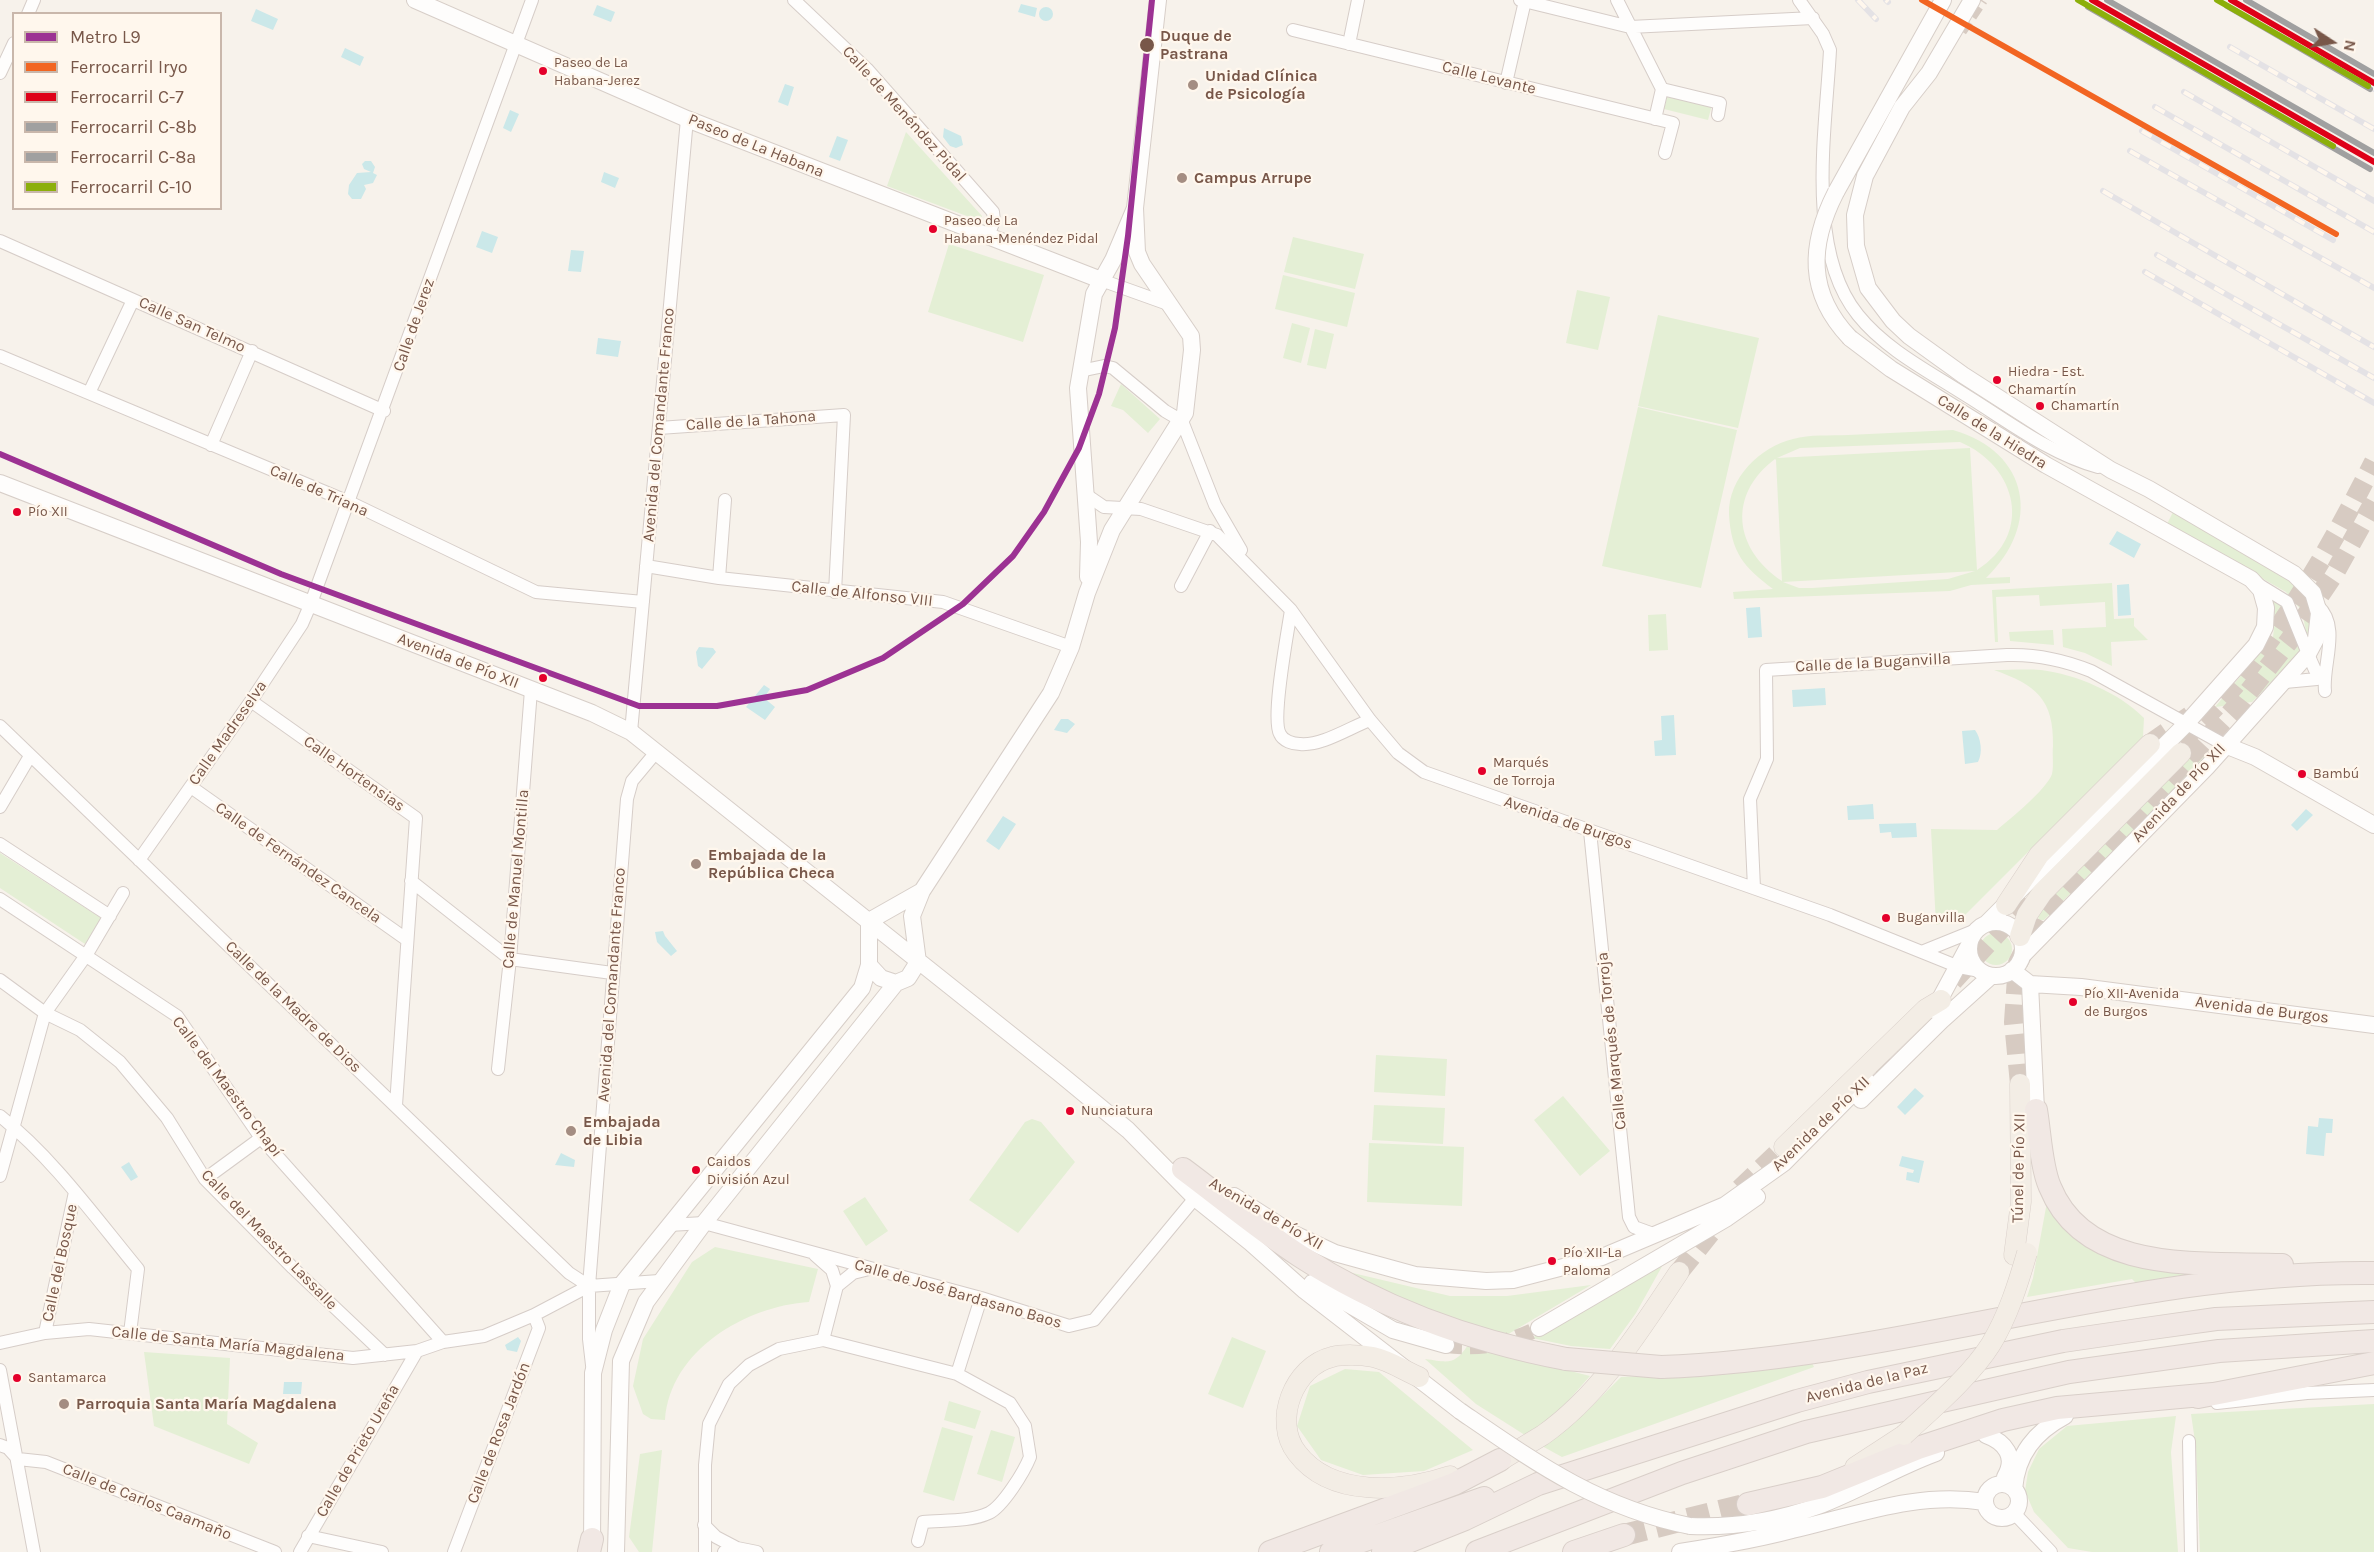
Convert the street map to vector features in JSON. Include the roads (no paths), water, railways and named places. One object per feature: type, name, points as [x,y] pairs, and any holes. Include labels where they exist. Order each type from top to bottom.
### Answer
[{"type":"highway","points":[[2037,1110],[2049,1186],[2073,1223],[2096,1240],[2123,1252],[2166,1261],[2293,1266],[2325,1272]]},
{"type":"highway","points":[[1183,1169],[1298,1255],[1375,1298],[1455,1331],[1514,1349],[1566,1359],[1661,1367],[1773,1359],[2138,1293],[2325,1272],[2374,1273]]},
{"type":"highway","name":"Avenida de la Paz","points":[[1383,1552],[1465,1519],[1538,1484],[1797,1401],[1938,1366],[2063,1341],[2216,1319],[2374,1312]]},
{"type":"highway","name":"Avenida de la Paz","points":[[1477,1552],[1682,1473],[1806,1432],[2069,1372],[2218,1351],[2374,1341]]},
{"type":"highway","points":[[2126,1411],[2374,1363]]},
{"type":"highway","points":[[1748,1504],[1852,1477],[1918,1448],[2003,1420],[2057,1408],[2213,1394]]},
{"type":"highway","points":[[1270,1552],[1444,1488],[1500,1460]]},
{"type":"highway","points":[[1331,1552],[1465,1503],[1538,1484]]},
{"type":"highway","points":[[1574,1552],[1624,1535]]},
{"type":"main road","name":"Paseo de La Habana","points":[[417,0],[515,46],[687,119],[987,238],[1101,280]]},
{"type":"main road","points":[[591,1548],[593,1373],[604,1330],[622,1284],[862,988],[869,965],[869,921],[905,911],[922,891],[1051,693],[1071,646],[1087,593],[1112,530],[1123,509],[1182,421],[1187,406],[1192,342],[1187,330],[1140,259],[1135,208],[1158,0]]},
{"type":"main road","name":"Calle de la Hiedra","points":[[1943,0],[1895,102],[1865,176],[1856,215],[1856,246],[1868,288],[1901,329],[1930,352],[2111,471],[2150,489],[2294,573],[2313,593],[2317,605]]},
{"type":"main road","name":"Calle de la Hiedra","points":[[1972,0],[1929,73],[1895,102],[1822,220],[1816,257],[1822,294],[1838,325],[1870,355],[2029,454],[2255,583]]},
{"type":"main road","name":"Calle de la Hiedra","points":[[1929,73],[1926,44],[1930,24]]},
{"type":"main road","points":[[1087,593],[1089,542],[1077,406],[1080,371],[1094,294],[1113,260],[1135,208]]},
{"type":"main road","name":"Avenida de Pío XII","points":[[0,483],[592,713],[631,732],[1128,1130],[1183,1169],[1224,1190],[1290,1232],[1335,1253],[1415,1275],[1486,1281],[1513,1280],[1602,1257],[1725,1205],[1784,1163],[1932,1014],[1977,933],[2185,725]]},
{"type":"main road","points":[[2185,725],[2262,636],[2266,619],[2265,608],[2255,583]]},
{"type":"main road","points":[[2285,681],[2308,654],[2318,633],[2317,605]]},
{"type":"main road","name":"Avenida de Pío XII","points":[[2022,956],[2207,767],[2225,744],[2285,681]]},
{"type":"main road","points":[[2006,905],[2039,855],[2150,744]]},
{"type":"main road","points":[[2225,744],[2255,757],[2374,825]]},
{"type":"main road","points":[[2020,1254],[2034,1202],[2037,1110],[2030,984],[2012,970],[2022,956],[2020,936],[2027,915],[2042,893],[2181,753]]},
{"type":"main road","points":[[616,1552],[619,1382],[621,1361],[628,1340],[659,1281],[896,983],[908,978],[918,962],[905,911]]},
{"type":"main road","points":[[1985,974],[1969,955],[1977,933],[2004,923],[2020,936]]},
{"type":"main road","points":[[869,965],[881,978],[896,983]]},
{"type":"main road","name":"Avenida de Burgos","points":[[1985,974],[2012,970]]},
{"type":"main road","name":"Avenida de Pío XII","points":[[1539,1328],[1727,1218],[1763,1193],[1941,1021],[1985,974]]},
{"type":"main road","name":"Avenida de Burgos","points":[[2030,984],[2081,987],[2374,1025]]},
{"type":"main road","points":[[1784,1147],[1926,1009],[1942,998]]},
{"type":"main road","name":"Túnel de Pío XII","points":[[1792,1494],[1857,1466],[1904,1435],[1956,1383],[1997,1311],[2020,1254],[2020,1084]]},
{"type":"main road","name":"Avenida de Pío XII","points":[[1128,1130],[1195,1198],[1305,1291],[1460,1411],[1538,1464],[1589,1493],[1640,1514],[1690,1526],[1739,1526],[1791,1515],[1819,1506],[1919,1460],[1986,1435],[2039,1420],[2126,1411]]},
{"type":"main road","name":"Avenida de Pío XII","points":[[1251,1243],[1326,1293],[1393,1330],[1446,1345]]},
{"type":"main road","points":[[1419,1377],[1375,1357],[1331,1357],[1307,1371],[1293,1389],[1285,1422],[1295,1452],[1316,1472],[1346,1483],[1382,1489],[1435,1481],[1500,1460],[1544,1434],[1568,1414],[1605,1376],[1646,1322],[1677,1270]]},
{"type":"main road","points":[[1986,1435],[1996,1439],[2009,1453],[2008,1486],[2019,1504],[2014,1514],[2006,1518],[1996,1517],[1988,1511],[1985,1502],[1988,1492],[2008,1486],[2035,1436],[2065,1416]]},
{"type":"main road","points":[[1680,1552],[1757,1539],[1904,1502],[1948,1498],[1985,1502]]},
{"type":"street","name":"Calle de Jerez","points":[[311,603],[384,411],[532,0]]},
{"type":"street","name":"Calle de Menéndez Pidal","points":[[794,0],[867,69],[993,212],[994,221],[987,238]]},
{"type":"street","points":[[1349,44],[1358,0]]},
{"type":"street","points":[[1617,0],[1662,89],[1655,119],[1672,123],[1665,153]]},
{"type":"street","name":"Calle de la Hiedra","points":[[1799,0],[1813,18],[1830,50],[1823,193],[1826,237],[1832,270],[1845,296],[1869,327],[1913,361],[2047,446],[2080,461],[2111,471]]},
{"type":"street","points":[[1506,83],[1523,1],[1630,27],[1813,18]]},
{"type":"street","name":"Calle Levante","points":[[1293,30],[1655,119]]},
{"type":"street","points":[[0,74],[12,47]]},
{"type":"street","points":[[1662,89],[1720,103],[1718,115]]},
{"type":"street","name":"Avenida del Comandante Franco","points":[[631,732],[687,119]]},
{"type":"street","name":"Calle San Telmo","points":[[0,241],[384,411]]},
{"type":"street","points":[[1101,280],[1168,304]]},
{"type":"street","points":[[89,393],[133,300]]},
{"type":"street","points":[[211,445],[252,351]]},
{"type":"street","name":"Calle de Triana","points":[[0,356],[349,502],[536,592],[643,602]]},
{"type":"street","points":[[1080,371],[1104,366],[1113,369],[1182,421],[1215,505],[1256,572]]},
{"type":"street","name":"Calle de la Tahona","points":[[659,428],[844,416],[834,592]]},
{"type":"street","points":[[1085,494],[1104,507],[1141,509],[1210,531],[1256,572]]},
{"type":"street","points":[[719,578],[725,500]]},
{"type":"street","points":[[1180,586],[1210,531]]},
{"type":"street","name":"Calle de Alfonso VIII","points":[[646,566],[719,578],[834,592],[943,602],[1071,646]]},
{"type":"street","name":"Avenida de Burgos","points":[[1256,572],[1291,610],[1370,720],[1398,753],[1424,772],[1754,888],[1924,951],[1959,967],[1985,974]]},
{"type":"street","name":"Calle de la Hiedra","points":[[2255,583],[2277,593],[2287,602],[2308,654],[2316,670],[2323,676]]},
{"type":"street","name":"Calle Madreselva","points":[[139,860],[251,702],[302,624],[311,603]]},
{"type":"street","name":"Calle de la Hiedra","points":[[2317,605],[2325,614],[2328,622],[2329,647],[2323,676],[2325,691]]},
{"type":"street","points":[[1291,610],[1277,712],[1280,735],[1286,741],[1300,744],[1311,743],[1370,720]]},
{"type":"street","name":"Calle de la Buganvilla","points":[[1754,888],[1750,799],[1767,759],[1766,670],[2007,655],[2039,656],[2070,662],[2100,675],[2185,725]]},
{"type":"street","points":[[2285,681],[2317,679],[2323,676]]},
{"type":"street","name":"Calle de Manuel Montilla","points":[[498,1069],[510,959],[531,690]]},
{"type":"street","name":"Calle Hortensias","points":[[251,702],[416,818],[396,1105]]},
{"type":"street","points":[[2185,725],[2225,744]]},
{"type":"street","name":"Calle de la Madre de Dios","points":[[0,726],[569,1273],[589,1286]]},
{"type":"street","name":"Avenida del Comandante Franco","points":[[593,1373],[588,1339],[589,1286],[627,799],[632,781],[657,751]]},
{"type":"street","points":[[0,807],[30,756]]},
{"type":"street","name":"Calle de Fernández Cancela","points":[[191,788],[406,939]]},
{"type":"street","name":"Calle Marqués de Torroja","points":[[1590,831],[1629,1217],[1634,1227],[1656,1235]]},
{"type":"street","points":[[0,844],[110,916]]},
{"type":"street","points":[[411,880],[510,959],[612,973]]},
{"type":"street","points":[[0,1176],[45,1013],[87,954],[123,893]]},
{"type":"street","name":"Calle del Maestro Chapí","points":[[0,899],[87,954],[177,1016],[261,1138],[443,1342]]},
{"type":"street","points":[[1924,951],[1977,933]]},
{"type":"street","name":"Calle del Maestro Lassalle","points":[[0,980],[45,1013],[80,1030],[120,1062],[167,1118],[205,1179],[292,1268],[385,1354]]},
{"type":"street","points":[[0,1116],[14,1127],[75,1192],[138,1269],[130,1333]]},
{"type":"street","points":[[205,1179],[261,1138]]},
{"type":"street","name":"Calle del Bosque","points":[[45,1334],[75,1192]]},
{"type":"street","name":"Calle de José Bardasano Baos","points":[[669,1225],[704,1223],[981,1298],[1069,1326],[1094,1320],[1195,1198]]},
{"type":"street","points":[[812,1252],[832,1270],[837,1286],[824,1340]]},
{"type":"street","points":[[837,1286],[853,1273],[872,1268]]},
{"type":"street","name":"Calle de Santa María Magdalena","points":[[0,1343],[45,1334],[89,1329],[332,1358],[417,1351],[443,1342],[484,1336],[534,1315],[589,1286],[659,1281]]},
{"type":"street","points":[[957,1374],[981,1298]]},
{"type":"street","name":"Calle de Rosa Jardón","points":[[454,1552],[539,1328],[534,1315]]},
{"type":"street","points":[[705,1552],[704,1525],[709,1424],[729,1384],[749,1365],[764,1355],[779,1349],[824,1340],[957,1374],[1010,1403],[1025,1426],[1030,1457],[1009,1491],[992,1511],[979,1516],[924,1522],[918,1541]]},
{"type":"street","name":"Calle de Prieto Ureña","points":[[300,1552],[417,1351]]},
{"type":"street","points":[[0,1370],[4,1418],[18,1459],[34,1552]]},
{"type":"street","points":[[2126,1411],[2374,1390]]},
{"type":"street","points":[[2189,1441],[2191,1552]]},
{"type":"street","points":[[0,1445],[8,1448],[18,1459]]},
{"type":"street","name":"Calle de Carlos Caamaño","points":[[18,1459],[46,1462],[275,1552]]},
{"type":"street","points":[[2014,1514],[2050,1552]]},
{"type":"street","points":[[704,1525],[716,1537],[737,1548],[757,1552]]},
{"type":"street","points":[[308,1536],[382,1552]]},
{"type":"street","points":[[724,1552],[737,1548]]},
{"type":"water","points":[[1021,4],[1037,8],[1035,17],[1018,12]]},
{"type":"water","points":[[597,5],[615,12],[611,22],[593,15]]},
{"type":"water","points":[[1046,7],[1051,9],[1053,14],[1051,19],[1046,21],[1041,19],[1039,14],[1041,9]]},
{"type":"water","points":[[256,9],[278,19],[273,30],[251,21]]},
{"type":"water","points":[[345,48],[364,57],[360,66],[341,57]]},
{"type":"water","points":[[785,84],[794,87],[788,106],[778,102]]},
{"type":"water","points":[[510,110],[519,114],[511,132],[503,128]]},
{"type":"water","points":[[944,128],[961,136],[963,145],[956,148],[950,146],[943,137]]},
{"type":"water","points":[[837,136],[848,140],[840,161],[829,157]]},
{"type":"water","points":[[365,161],[371,161],[375,167],[373,173],[377,175],[373,183],[364,185],[366,189],[361,199],[352,199],[348,194],[349,185],[357,173],[371,172],[364,169],[362,164]]},
{"type":"water","points":[[604,172],[619,178],[615,188],[601,182]]},
{"type":"water","points":[[482,231],[498,237],[492,253],[476,247]]},
{"type":"water","points":[[571,250],[584,251],[581,272],[568,271]]},
{"type":"water","points":[[598,338],[621,341],[618,357],[596,354]]},
{"type":"water","points":[[2117,531],[2141,544],[2134,558],[2109,544]]},
{"type":"water","points":[[2129,584],[2131,615],[2118,616],[2117,585]]},
{"type":"water","points":[[1760,607],[1762,637],[1748,638],[1746,608]]},
{"type":"water","points":[[699,647],[713,648],[716,652],[702,669],[698,666],[696,652]]},
{"type":"water","points":[[764,685],[770,689],[764,698],[775,707],[765,720],[746,707]]},
{"type":"water","points":[[1825,688],[1826,705],[1793,707],[1792,690]]},
{"type":"water","points":[[1674,715],[1676,755],[1655,756],[1654,741],[1662,740],[1661,716]]},
{"type":"water","points":[[1061,719],[1068,719],[1075,724],[1067,733],[1054,730]]},
{"type":"water","points":[[1975,730],[1981,746],[1980,758],[1978,762],[1965,764],[1962,731]]},
{"type":"water","points":[[1873,804],[1874,819],[1848,820],[1847,806]]},
{"type":"water","points":[[2306,809],[2313,815],[2297,831],[2291,825]]},
{"type":"water","points":[[1003,816],[1016,824],[999,850],[986,841]]},
{"type":"water","points":[[1916,823],[1917,837],[1892,838],[1891,832],[1880,833],[1879,824]]},
{"type":"water","points":[[663,931],[677,951],[671,956],[657,942],[655,932]]},
{"type":"water","points":[[1915,1088],[1924,1096],[1905,1115],[1897,1107]]},
{"type":"water","points":[[2319,1118],[2333,1119],[2332,1133],[2326,1133],[2324,1156],[2306,1154],[2308,1126],[2318,1127]]},
{"type":"water","points":[[561,1153],[575,1160],[574,1167],[555,1165]]},
{"type":"water","points":[[1902,1156],[1924,1161],[1919,1183],[1906,1180],[1907,1172],[1913,1173],[1914,1170],[1899,1166]]},
{"type":"water","points":[[129,1162],[138,1177],[131,1181],[121,1167]]},
{"type":"water","points":[[518,1337],[521,1341],[517,1352],[507,1350],[505,1345]]},
{"type":"water","points":[[284,1382],[302,1382],[301,1394],[283,1394]]},
{"type":"tunnel","points":[[1961,31],[1982,0]]},
{"type":"tunnel","points":[[2159,763],[2230,691],[2271,638],[2309,581],[2374,462]]},
{"type":"tunnel","points":[[2020,1084],[2014,1022],[2018,963],[2042,915],[2239,704],[2289,641],[2334,574],[2374,502]]},
{"type":"tunnel","points":[[2150,744],[2190,716]]},
{"type":"tunnel","points":[[1953,981],[2039,888]]},
{"type":"tunnel","points":[[1856,1095],[1895,1049]]},
{"type":"tunnel","points":[[1740,1189],[1784,1147]]},
{"type":"tunnel","points":[[1679,1272],[1716,1226]]},
{"type":"tunnel","points":[[1446,1345],[1494,1344],[1539,1328]]},
{"type":"tunnel","points":[[1624,1535],[1748,1504]]},
{"type":"railway","points":[[1858,0],[1876,19]]},
{"type":"railway","points":[[2230,47],[2374,129]]},
{"type":"railway","points":[[2368,86],[2374,89]]},
{"type":"railway","points":[[2184,92],[2374,201]]},
{"type":"railway","points":[[2155,107],[2374,232]]},
{"type":"railway","points":[[2142,131],[2333,240]]},
{"type":"railway","points":[[2130,151],[2374,288]]},
{"type":"railway","points":[[2103,191],[2374,347]]},
{"type":"railway","points":[[2157,255],[2374,378]]},
{"type":"railway","points":[[2145,272],[2374,403]]},
{"type":"metro line","name":"L9","points":[[0,454],[281,574],[639,706],[717,706],[807,690],[883,658],[963,604],[1013,556],[1044,512],[1079,448],[1099,394],[1115,328],[1128,236],[1152,0]]},
{"type":"rail line","name":"Iryo","points":[[1922,0],[2336,234]]},
{"type":"rail line","name":"C-10","points":[[2078,0],[2333,146]]},
{"type":"rail line","name":"C-7","points":[[2092,0],[2374,162]]},
{"type":"rail line","name":"C-8a","points":[[2107,0],[2374,153]]},
{"type":"rail line","name":"C-10","points":[[2217,0],[2368,86]]},
{"type":"rail line","name":"C-7","points":[[2231,0],[2374,83]]},
{"type":"rail line","name":"C-8a","points":[[2246,0],[2374,74]]},
{"type":"rail line","name":"C-8b","points":[[2227,6],[2370,89]]},
{"type":"rail line","name":"C-8b","points":[[2088,7],[2370,169]]},
{"type":"place","name":"Duque de Pastrana","points":[[1147,45]]},
{"type":"place","name":"Paseo de La Habana-Jerez","points":[[543,71]]},
{"type":"place","name":"Unidad Clínica de Psicología","points":[[1193,85]]},
{"type":"place","name":"Campus Arrupe","points":[[1182,178]]},
{"type":"place","name":"Paseo de La Habana-Menéndez Pidal","points":[[933,229]]},
{"type":"place","name":"Hiedra - Est. Chamartín","points":[[1997,380]]},
{"type":"place","name":"Chamartín","points":[[2040,406]]},
{"type":"place","name":"Pío XII","points":[[17,512]]},
{"type":"place","name":"Marqués de Torroja","points":[[1482,771]]},
{"type":"place","name":"Bambú","points":[[2302,774]]},
{"type":"place","name":"Embajada de la República Checa","points":[[696,864]]},
{"type":"place","name":"Buganvilla","points":[[1886,918]]},
{"type":"place","name":"Pío XII-Avenida de Burgos","points":[[2073,1002]]},
{"type":"place","name":"Nunciatura","points":[[1070,1111]]},
{"type":"place","name":"Embajada de Libia","points":[[571,1131]]},
{"type":"place","name":"Caidos División Azul","points":[[696,1170]]},
{"type":"place","name":"Pío XII-La Paloma","points":[[1552,1261]]},
{"type":"place","name":"Santamarca","points":[[17,1378]]},
{"type":"place","name":"Parroquia Santa María Magdalena","points":[[64,1404]]}]
